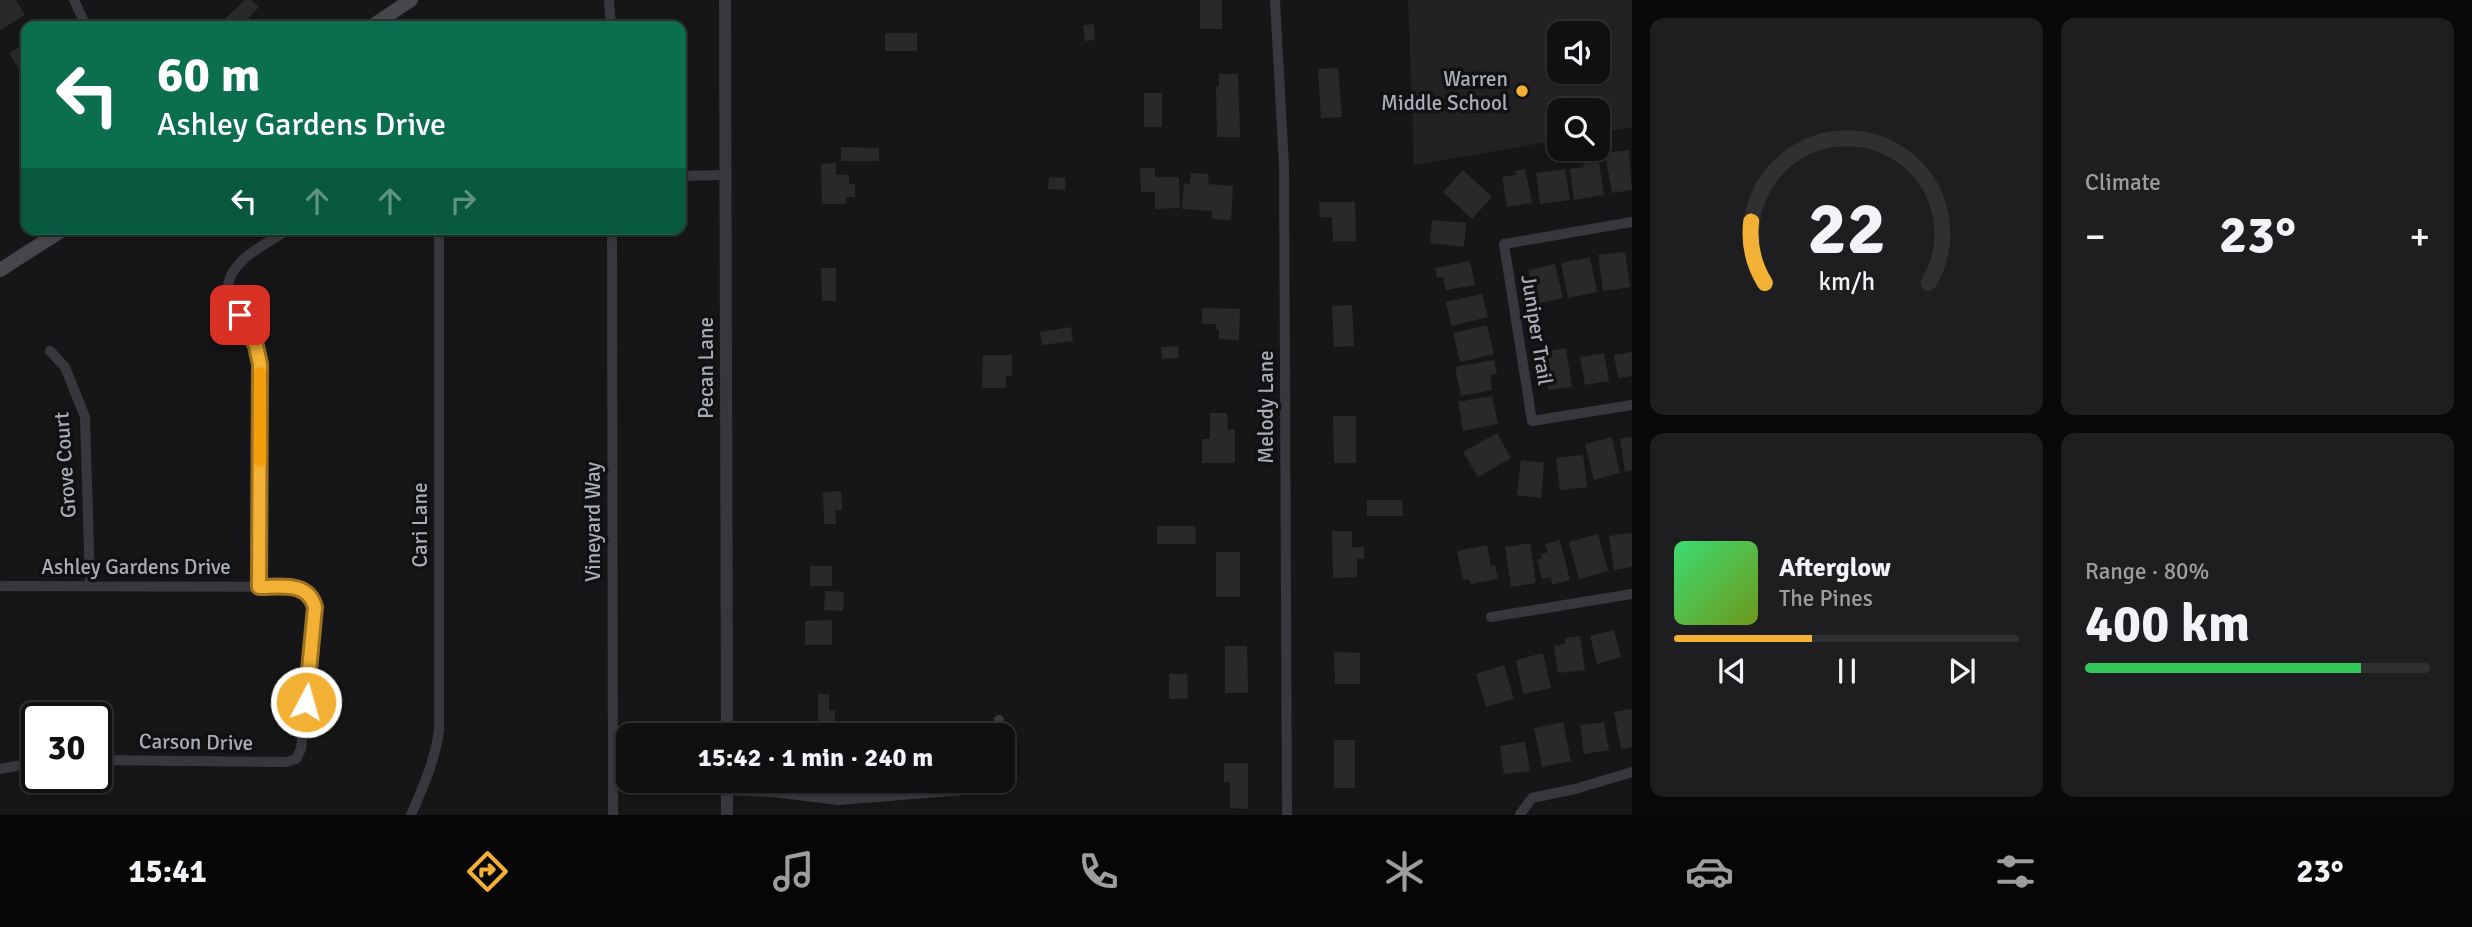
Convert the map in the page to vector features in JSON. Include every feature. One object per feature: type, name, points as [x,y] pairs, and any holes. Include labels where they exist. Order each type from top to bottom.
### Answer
[{"type":"main road","points":[[380,21],[411,0]]},
{"type":"main road","points":[[0,270],[55,235]]},
{"type":"street","points":[[74,0],[84,21]]},
{"type":"street","points":[[610,0],[611,21]]},
{"type":"street","name":"Pecan Lane","points":[[725,0],[727,723]]},
{"type":"street","name":"Melody Lane","points":[[1275,0],[1284,166],[1287,815]]},
{"type":"street","points":[[686,176],[725,176]]},
{"type":"street","name":"Juniper Trail","points":[[1632,222],[1504,244],[1532,421],[1632,405]]},
{"type":"street","points":[[259,587],[260,364],[256,346],[228,293],[227,285],[239,263],[280,235]]},
{"type":"street","name":"Cari Lane","points":[[411,815],[430,771],[439,730],[439,235]]},
{"type":"street","name":"Vineyard Way","points":[[612,235],[613,815]]},
{"type":"street","name":"Grove Court","points":[[50,351],[65,367],[85,417],[90,584]]},
{"type":"street","name":"Ashley Gardens Drive","points":[[0,586],[90,584],[296,587],[309,593],[315,607],[308,678]]},
{"type":"street","points":[[1491,617],[1632,594]]},
{"type":"street","name":"Carson Drive","points":[[112,760],[296,759],[301,749],[308,678]]},
{"type":"street","points":[[0,769],[21,765]]},
{"type":"street","points":[[1520,814],[1532,798],[1575,789],[1632,772]]},
{"type":"street","points":[[727,793],[727,815]]},
{"type":"street","points":[[780,793],[839,800],[926,793]]},
{"type":"shaded area","name":"Warren Middle School","points":[[1408,0],[1632,0],[1632,127],[1610,131],[1610,98],[1547,98],[1547,142],[1414,165]]},
{"type":"building","points":[[0,0],[16,0],[25,15],[0,30]]},
{"type":"building","points":[[245,0],[251,0],[259,7],[248,18],[252,21],[222,21]]},
{"type":"building","points":[[1200,0],[1222,0],[1222,29],[1200,29]]},
{"type":"building","points":[[1094,24],[1095,40],[1085,41],[1083,25]]},
{"type":"building","points":[[885,33],[917,33],[917,51],[885,51]]},
{"type":"building","points":[[21,46],[21,73],[9,53]]},
{"type":"building","points":[[1338,68],[1342,117],[1321,118],[1318,69]]},
{"type":"building","points":[[1219,74],[1238,74],[1240,137],[1217,137],[1216,87],[1219,87]]},
{"type":"building","points":[[1144,93],[1162,93],[1162,127],[1144,127]]},
{"type":"building","points":[[841,147],[879,148],[879,161],[841,161]]},
{"type":"building","points":[[1629,150],[1632,190],[1612,193],[1606,161],[1610,161],[1610,152]]},
{"type":"building","points":[[1583,161],[1599,161],[1604,195],[1574,200],[1570,169],[1584,167]]},
{"type":"building","points":[[836,163],[836,175],[849,175],[849,184],[855,184],[855,197],[846,197],[846,204],[822,204],[821,164]]},
{"type":"building","points":[[1140,168],[1155,168],[1155,177],[1179,177],[1180,208],[1155,209],[1155,192],[1141,192]]},
{"type":"building","points":[[1525,169],[1532,203],[1507,207],[1502,177],[1516,175],[1515,171]]},
{"type":"building","points":[[1565,169],[1570,200],[1540,204],[1536,173]]},
{"type":"building","points":[[1463,170],[1492,197],[1472,219],[1443,192]]},
{"type":"building","points":[[1191,173],[1209,174],[1208,184],[1233,186],[1231,220],[1212,219],[1212,211],[1182,209],[1184,183],[1190,184]]},
{"type":"building","points":[[1049,177],[1065,178],[1065,190],[1048,189]]},
{"type":"building","points":[[1319,202],[1355,202],[1356,241],[1333,241],[1332,217],[1320,217]]},
{"type":"building","points":[[1432,220],[1466,223],[1464,247],[1430,243]]},
{"type":"building","points":[[1625,252],[1630,287],[1603,291],[1598,255]]},
{"type":"building","points":[[1590,257],[1597,292],[1568,298],[1561,263]]},
{"type":"building","points":[[1470,261],[1475,285],[1446,290],[1443,277],[1437,278],[1435,268]]},
{"type":"building","points":[[1555,264],[1563,298],[1536,304],[1528,270]]},
{"type":"building","points":[[821,268],[836,268],[836,301],[822,301]]},
{"type":"building","points":[[1482,294],[1488,317],[1451,326],[1446,302]]},
{"type":"building","points":[[1352,305],[1354,346],[1334,347],[1332,306]]},
{"type":"building","points":[[1202,308],[1240,309],[1239,340],[1219,339],[1216,324],[1202,324]]},
{"type":"building","points":[[1487,325],[1494,354],[1460,362],[1453,333]]},
{"type":"building","points":[[1071,327],[1073,341],[1042,345],[1040,332]]},
{"type":"building","points":[[1178,346],[1179,358],[1162,359],[1161,347]]},
{"type":"building","points":[[1566,348],[1572,387],[1548,390],[1543,352]]},
{"type":"building","points":[[1632,352],[1632,376],[1618,378],[1614,355]]},
{"type":"building","points":[[1604,353],[1609,381],[1585,385],[1580,357]]},
{"type":"building","points":[[983,355],[1012,355],[1012,376],[1006,376],[1006,388],[982,388]]},
{"type":"building","points":[[1494,360],[1497,374],[1490,375],[1492,390],[1461,396],[1455,367]]},
{"type":"building","points":[[1492,396],[1498,424],[1463,431],[1458,402]]},
{"type":"building","points":[[1210,413],[1227,413],[1228,430],[1235,429],[1235,463],[1202,463],[1202,439],[1210,439]]},
{"type":"building","points":[[1333,416],[1356,416],[1356,463],[1334,463]]},
{"type":"building","points":[[1497,433],[1511,458],[1478,477],[1463,452]]},
{"type":"building","points":[[1612,437],[1620,473],[1594,480],[1585,444]]},
{"type":"building","points":[[1632,437],[1632,470],[1625,472],[1620,439]]},
{"type":"building","points":[[1583,455],[1587,487],[1560,490],[1556,458]]},
{"type":"building","points":[[1521,460],[1544,463],[1541,498],[1517,495]]},
{"type":"building","points":[[841,491],[842,510],[835,510],[836,524],[824,524],[823,492]]},
{"type":"building","points":[[1367,500],[1402,500],[1403,516],[1367,516]]},
{"type":"building","points":[[1157,526],[1195,526],[1196,544],[1157,544]]},
{"type":"building","points":[[1332,531],[1352,531],[1352,547],[1364,547],[1364,559],[1357,559],[1357,577],[1333,578]]},
{"type":"building","points":[[1632,533],[1632,567],[1614,570],[1609,536]]},
{"type":"building","points":[[1598,534],[1608,571],[1579,579],[1569,542]]},
{"type":"building","points":[[1560,540],[1570,580],[1552,585],[1551,577],[1542,579],[1537,560],[1542,558],[1541,554],[1548,552],[1545,544]]},
{"type":"building","points":[[1530,543],[1536,583],[1511,587],[1505,547]]},
{"type":"building","points":[[1487,545],[1491,566],[1495,565],[1498,579],[1471,584],[1469,579],[1463,580],[1457,551]]},
{"type":"building","points":[[1216,552],[1240,552],[1240,597],[1216,597]]},
{"type":"building","points":[[810,566],[832,566],[832,586],[810,586]]},
{"type":"building","points":[[825,591],[844,592],[843,611],[824,610]]},
{"type":"building","points":[[832,620],[832,645],[805,645],[805,621]]},
{"type":"building","points":[[1614,630],[1621,657],[1597,664],[1590,636]]},
{"type":"building","points":[[1580,636],[1585,670],[1558,673],[1554,646],[1565,644],[1565,638]]},
{"type":"building","points":[[1225,646],[1247,646],[1248,693],[1225,693]]},
{"type":"building","points":[[1334,652],[1360,653],[1360,684],[1335,684]]},
{"type":"building","points":[[1543,653],[1551,688],[1523,694],[1516,660]]},
{"type":"building","points":[[1504,665],[1514,699],[1486,707],[1476,674]]},
{"type":"building","points":[[1169,674],[1187,674],[1188,698],[1169,699]]},
{"type":"building","points":[[818,694],[829,694],[829,711],[835,711],[835,723],[818,723]]},
{"type":"building","points":[[1632,709],[1632,747],[1621,749],[1614,712]]},
{"type":"building","points":[[1563,722],[1571,761],[1542,767],[1534,728]]},
{"type":"building","points":[[1604,722],[1609,750],[1584,754],[1580,725]]},
{"type":"building","points":[[1334,740],[1355,740],[1355,788],[1334,788]]},
{"type":"building","points":[[1525,742],[1530,771],[1504,774],[1500,746]]},
{"type":"building","points":[[1224,763],[1248,763],[1248,809],[1230,808],[1230,782],[1224,782]]},
{"type":"slow traffic","points":[[260,373],[260,461]]},
{"type":"place","name":"Warren Middle School","points":[[1522,91]]},
{"type":"route","points":[[240,315],[256,346],[260,364],[259,587],[296,587],[309,593],[313,599],[315,607],[306,702]]}]
